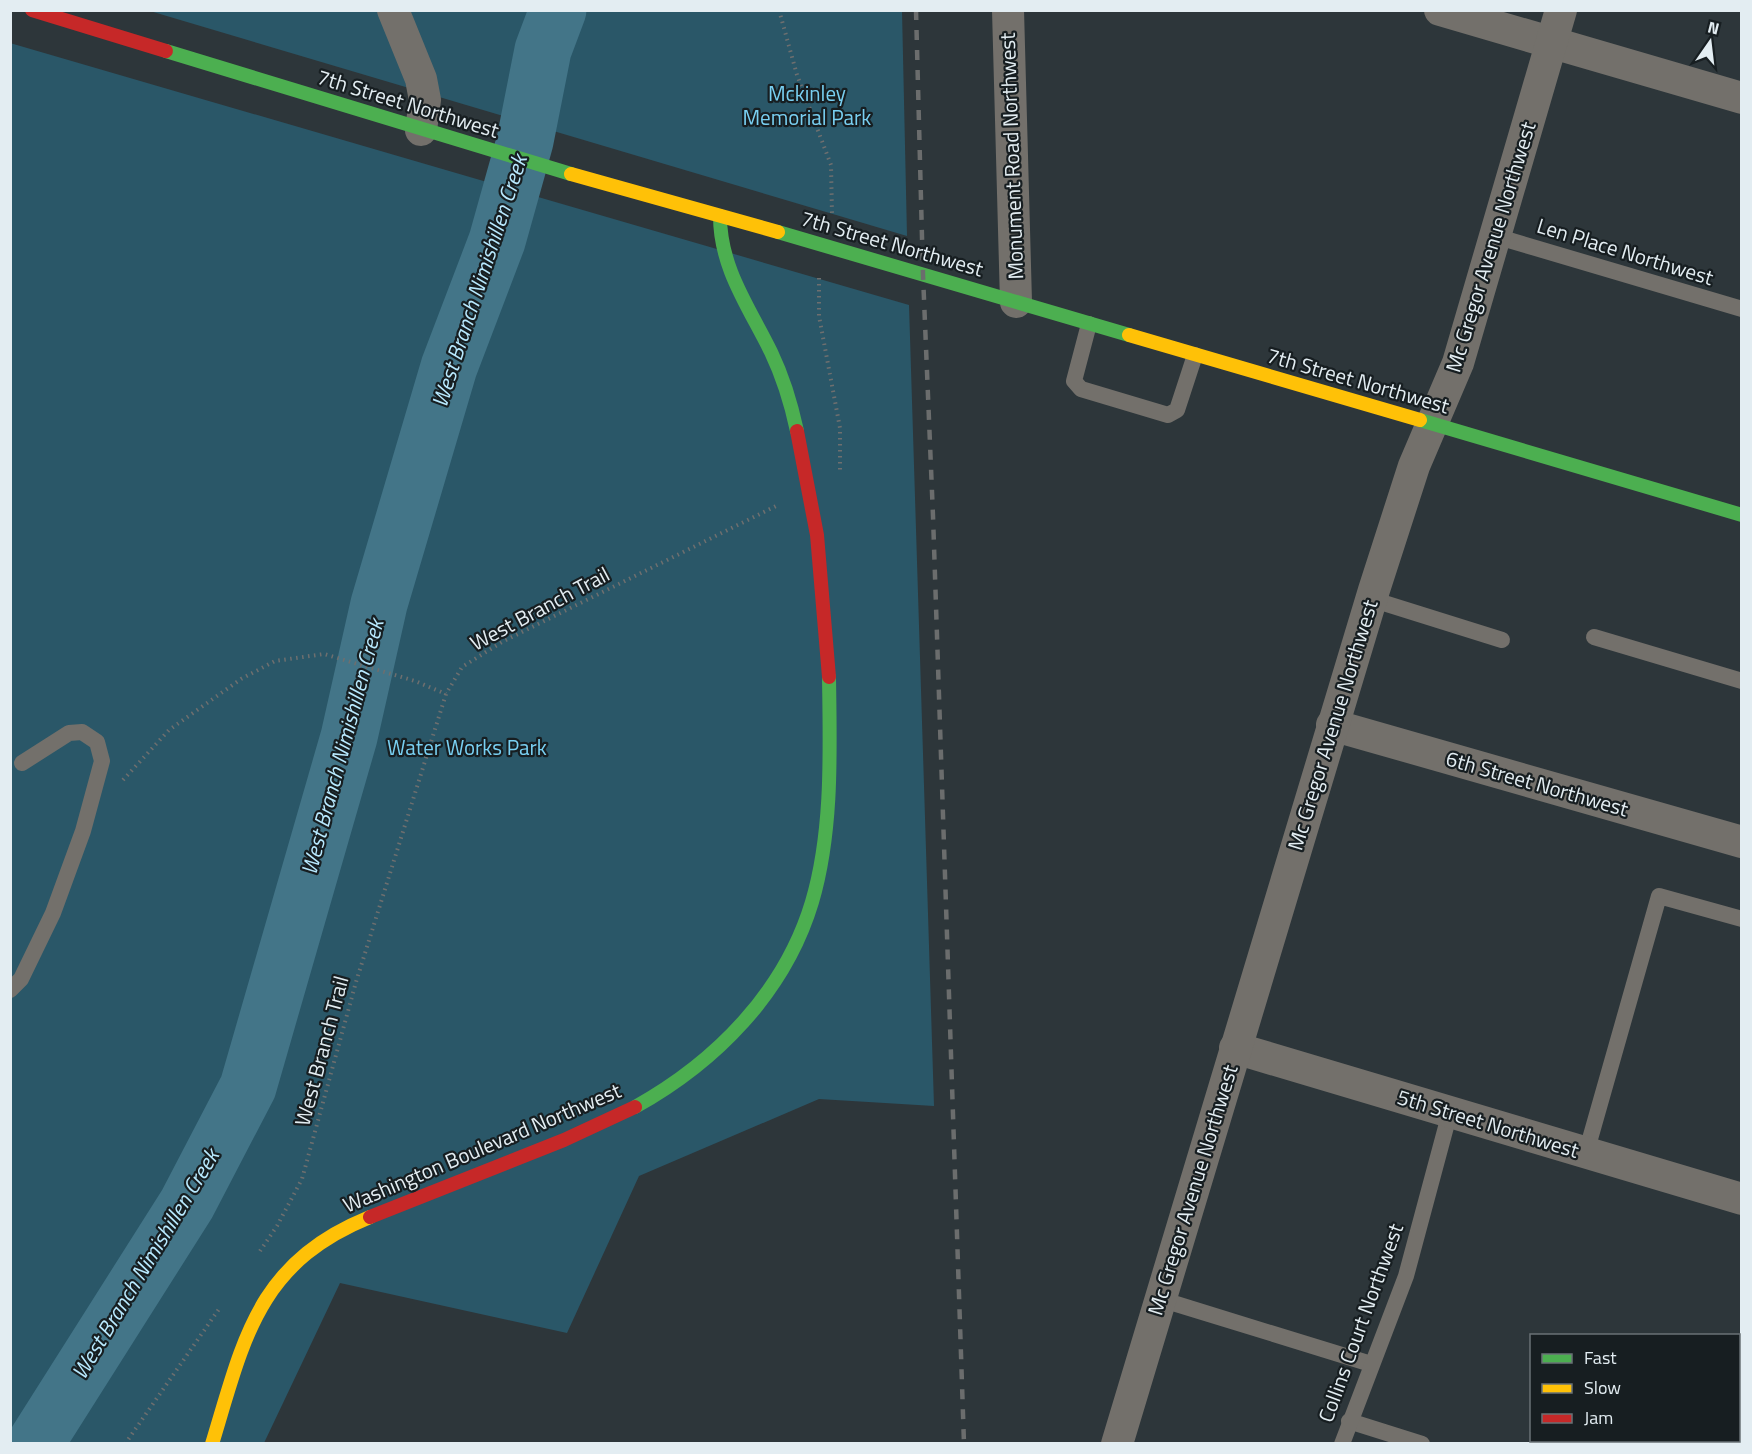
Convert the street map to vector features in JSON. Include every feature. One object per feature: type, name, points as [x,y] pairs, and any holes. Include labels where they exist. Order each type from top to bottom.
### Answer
[{"type":"street","name":"7th Street Northwest","points":[[32,10],[597,182],[825,245],[1742,514]]},
{"type":"street","points":[[393,10],[421,79],[433,133]]},
{"type":"street","name":"Monument Road Northwest","points":[[1008,10],[1016,302]]},
{"type":"street","points":[[1440,10],[1742,98]]},
{"type":"street","name":"Mc Gregor Avenue Northwest","points":[[1117,1443],[1371,599],[1414,466],[1458,363],[1561,10]]},
{"type":"street","name":"Washington Boulevard Northwest","points":[[212,1443],[253,1320],[275,1286],[292,1267],[331,1237],[354,1224],[556,1143],[630,1109],[699,1065],[747,1019],[765,996],[794,947],[808,913],[822,846],[829,766],[830,699],[825,615],[810,492],[800,442],[779,368],[735,280],[721,244],[720,216]]},
{"type":"street","name":"6th Street Northwest","points":[[1332,725],[1742,842]]},
{"type":"street","name":"5th Street Northwest","points":[[1235,1048],[1742,1199]]},
{"type":"lane","name":"Len Place Northwest","points":[[1495,236],[1742,309]]},
{"type":"lane","points":[[1089,324],[1074,381],[1081,389],[1168,416],[1178,410],[1195,355]]},
{"type":"lane","points":[[1371,599],[1502,640]]},
{"type":"lane","points":[[1594,637],[1742,681]]},
{"type":"lane","points":[[10,990],[21,979],[53,913],[83,831],[102,762],[97,742],[82,732],[69,732],[22,763]]},
{"type":"lane","points":[[1586,1153],[1659,896],[1742,919]]},
{"type":"lane","name":"Collins Court Northwest","points":[[1342,1443],[1406,1276],[1450,1112]]},
{"type":"lane","points":[[1160,1299],[1371,1364]]},
{"type":"lane","points":[[1349,1421],[1422,1443]]},
{"type":"path","name":"West Branch Trail","points":[[257,1254],[277,1226],[302,1179],[356,982],[446,694],[462,667],[502,642],[810,492],[829,488],[842,469],[840,428],[819,316],[817,286],[834,209],[831,165],[796,75],[779,10]]},
{"type":"path","points":[[93,790],[117,788],[169,730],[241,679],[275,661],[324,654],[414,681],[446,694]]},
{"type":"path","points":[[125,1443],[224,1301]]},
{"type":"green space","name":"Mckinley Memorial Park","points":[[150,11],[902,11],[907,236]]},
{"type":"green space","name":"Water Works Park","points":[[10,43],[909,305],[934,1106],[819,1099],[639,1176],[567,1333],[340,1283],[264,1443],[11,1443]]},
{"type":"waterway","name":"West Branch Nimishillen Creek","points":[[35,1444],[187,1204],[248,1087],[349,737],[379,604],[449,367],[497,241],[525,141],[543,50],[558,10]]},
{"type":"railway","points":[[916,10],[923,275],[964,1444]]},
{"type":"traffic: fast","points":[[166,51],[571,174]]},
{"type":"traffic: fast","points":[[720,216],[721,235],[730,270],[779,371],[797,431]]},
{"type":"traffic: fast","points":[[778,232],[1129,335]]},
{"type":"traffic: fast","points":[[1420,420],[1742,515]]},
{"type":"traffic: fast","points":[[635,1107],[693,1069],[744,1021],[784,966],[800,935],[812,902],[824,847],[830,762],[829,677]]},
{"type":"traffic: slow","points":[[571,174],[778,232]]},
{"type":"traffic: slow","points":[[1129,335],[1420,420]]},
{"type":"traffic: slow","points":[[212,1444],[246,1338],[261,1308],[279,1281],[302,1257],[332,1236],[370,1217]]},
{"type":"traffic: jam","points":[[32,10],[166,51]]},
{"type":"traffic: jam","points":[[797,431],[817,535],[829,677]]},
{"type":"traffic: jam","points":[[370,1217],[564,1140],[635,1107]]}]
